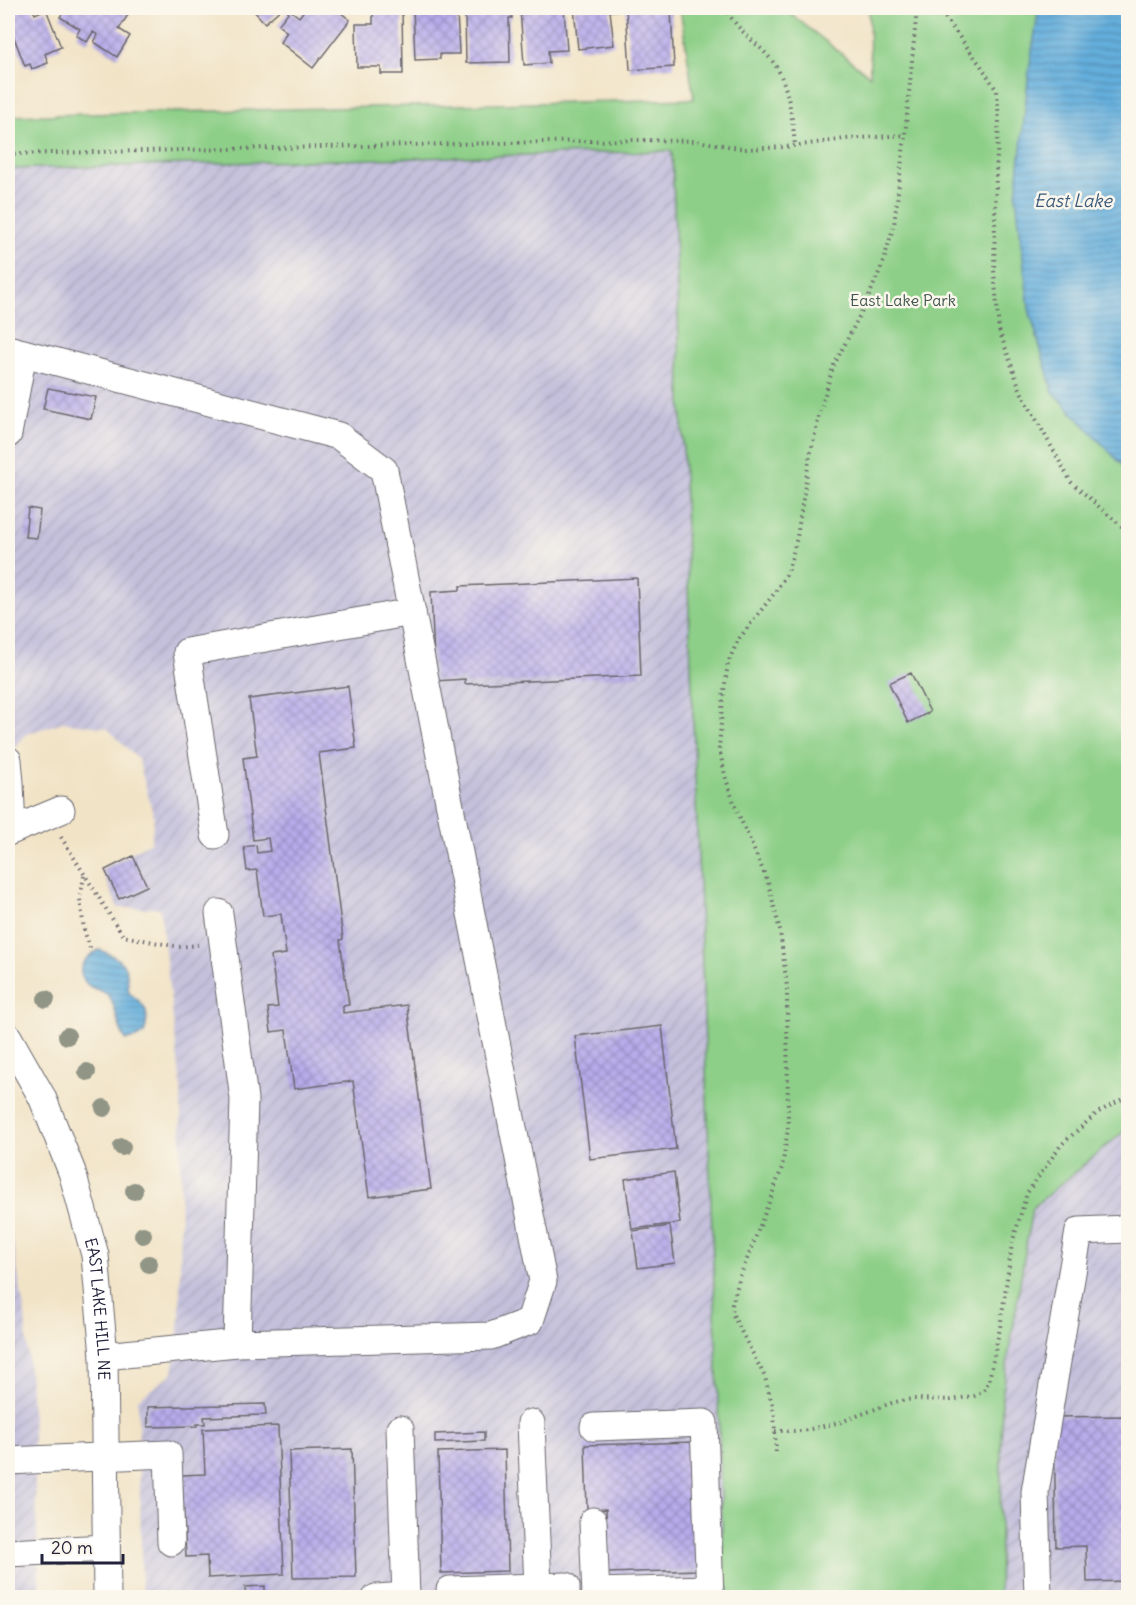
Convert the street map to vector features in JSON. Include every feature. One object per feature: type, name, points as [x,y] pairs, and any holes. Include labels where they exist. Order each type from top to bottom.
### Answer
[{"type":"street","points":[[8,434],[15,351],[339,436],[384,470],[543,1281],[530,1321],[491,1336],[237,1343],[104,1356]]},
{"type":"street","points":[[215,835],[187,652],[412,612]]},
{"type":"street","points":[[8,760],[10,831],[54,812]]},
{"type":"street","points":[[219,913],[244,1098],[237,1343]]},
{"type":"street","name":"EAST LAKE HILL NE","points":[[8,1037],[18,1078],[42,1098],[72,1172],[95,1255],[104,1356],[107,1598]]},
{"type":"street","points":[[1038,1598],[1035,1492],[1079,1231],[1128,1229]]},
{"type":"street","points":[[531,1423],[538,1587]]},
{"type":"street","points":[[593,1521],[596,1595],[710,1593],[704,1423],[594,1427]]},
{"type":"street","points":[[376,1598],[406,1597],[400,1430]]},
{"type":"street","points":[[8,1461],[168,1454],[171,1542]]},
{"type":"street","points":[[8,1552],[106,1548]]},
{"type":"street","points":[[450,1590],[566,1586],[566,1598]]},
{"type":"path","points":[[724,8],[740,29],[761,48],[777,68],[792,116],[795,146]]},
{"type":"path","points":[[776,1452],[774,1412],[765,1377],[733,1315],[732,1305],[740,1276],[782,1168],[788,1129],[787,987],[780,931],[768,882],[735,806],[719,748],[723,698],[728,663],[738,640],[788,572],[797,537],[809,460],[833,367],[866,303],[883,263],[894,225],[917,8]]},
{"type":"path","points":[[938,8],[997,91],[999,121],[995,282],[999,330],[1021,392],[1071,482],[1128,532]]},
{"type":"path","points":[[8,154],[634,140],[697,141],[746,149],[905,135]]},
{"type":"path","points":[[54,812],[84,875],[123,936],[179,947],[223,942]]},
{"type":"path","points":[[84,875],[80,899],[84,930],[90,948]]},
{"type":"path","points":[[775,1431],[802,1431],[821,1427],[894,1402],[913,1399],[951,1400],[974,1396],[984,1391],[989,1380],[1000,1328],[1012,1244],[1027,1193],[1061,1144],[1097,1113],[1128,1096]]},
{"type":"shaded area","points":[[672,151],[724,1597],[142,1597],[138,1399],[173,1373],[180,1319],[181,1087],[160,908],[118,908],[101,869],[151,842],[154,817],[138,759],[107,728],[63,722],[26,734],[8,756],[8,169]]},
{"type":"shaded area","points":[[1128,1128],[1128,1597],[999,1598],[1002,1397],[1032,1208]]},
{"type":"shaded area","points":[[8,1214],[25,1315],[32,1412],[40,1597],[8,1597]]},
{"type":"green space","name":"East Lake Park","points":[[680,8],[783,8],[870,76],[869,8],[1128,8],[1128,1128],[1032,1208],[1002,1397],[999,1597],[724,1597],[672,151],[8,169],[8,116],[694,99]]},
{"type":"water","name":"East Lake","points":[[1039,8],[1128,8],[1128,471],[1053,392],[1029,309],[1016,196],[1029,70]]},
{"type":"water","points":[[99,950],[120,961],[126,969],[129,993],[146,1010],[147,1020],[144,1034],[136,1038],[126,1040],[108,995],[89,986],[83,979],[82,964]]},
{"type":"building","points":[[8,8],[32,8],[35,14],[46,9],[61,47],[45,54],[48,63],[32,69],[30,64],[25,66],[8,22]]},
{"type":"building","points":[[66,8],[127,8],[131,10],[119,29],[130,36],[117,57],[94,42],[98,35],[93,32],[87,42],[76,35],[80,29],[60,17]]},
{"type":"building","points":[[282,8],[265,23],[252,9]]},
{"type":"building","points":[[306,8],[343,8],[340,12],[350,20],[313,68],[280,42],[287,32],[278,25],[290,10],[299,17]]},
{"type":"building","points":[[373,8],[402,8],[403,74],[381,74],[381,67],[357,67],[356,24],[373,24]]},
{"type":"building","points":[[413,8],[442,8],[442,12],[457,11],[459,54],[440,54],[440,59],[415,60]]},
{"type":"building","points":[[482,8],[511,8],[512,18],[509,18],[510,62],[466,63],[465,14],[482,14]]},
{"type":"building","points":[[520,8],[564,8],[567,50],[548,51],[549,63],[524,65]]},
{"type":"building","points":[[574,8],[621,8],[621,10],[610,11],[614,45],[578,49]]},
{"type":"building","points":[[626,8],[671,10],[674,67],[630,70]]},
{"type":"building","points":[[48,388],[96,397],[91,419],[43,409]]},
{"type":"building","points":[[28,508],[40,510],[37,538],[25,537]]},
{"type":"building","points":[[637,578],[641,676],[465,684],[465,679],[435,681],[431,592],[460,590],[460,586]]},
{"type":"building","points":[[911,673],[930,712],[908,723],[889,683]]},
{"type":"building","points":[[348,686],[356,748],[319,753],[343,939],[340,940],[349,1005],[343,1006],[343,1013],[407,1005],[431,1189],[369,1197],[353,1081],[294,1089],[286,1030],[271,1032],[268,1008],[278,1007],[271,956],[286,954],[281,914],[263,916],[257,870],[247,871],[244,847],[256,845],[257,853],[270,851],[268,838],[253,840],[243,758],[257,756],[249,699]]},
{"type":"building","points":[[133,856],[147,886],[119,899],[105,870]]},
{"type":"building","points":[[662,1026],[676,1149],[590,1159],[575,1036]]},
{"type":"building","points":[[674,1172],[680,1223],[632,1229],[625,1179]]},
{"type":"building","points":[[670,1226],[675,1263],[638,1268],[633,1231]]},
{"type":"building","points":[[265,1404],[266,1415],[204,1417],[205,1424],[197,1424],[197,1426],[148,1427],[148,1407]]},
{"type":"building","points":[[1128,1416],[1128,1581],[1087,1582],[1086,1546],[1056,1547],[1054,1417]]},
{"type":"building","points":[[278,1426],[284,1574],[208,1578],[207,1556],[186,1557],[182,1475],[205,1474],[203,1429]]},
{"type":"building","points":[[484,1432],[484,1441],[435,1443],[435,1434]]},
{"type":"building","points":[[694,1442],[697,1570],[608,1573],[606,1509],[587,1510],[585,1445]]},
{"type":"building","points":[[352,1449],[356,1577],[293,1578],[289,1451]]},
{"type":"building","points":[[505,1450],[508,1571],[441,1573],[438,1452]]},
{"type":"building","points":[[265,1586],[265,1598],[246,1598],[245,1587]]}]
